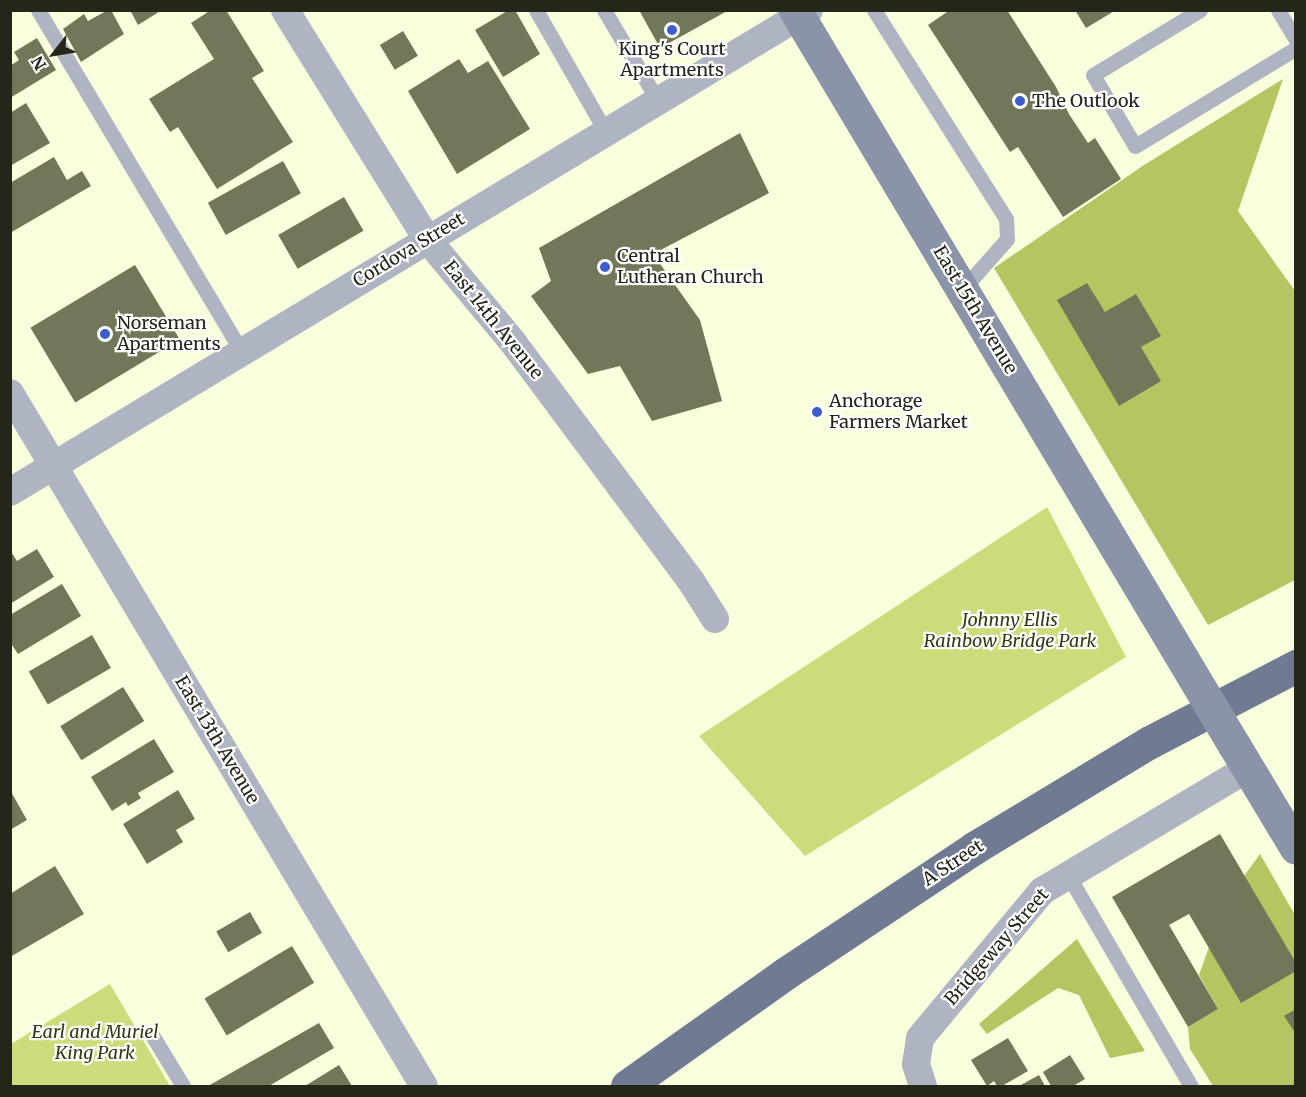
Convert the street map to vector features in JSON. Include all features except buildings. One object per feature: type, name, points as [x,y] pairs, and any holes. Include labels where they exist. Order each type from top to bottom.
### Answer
[{"type":"main road","name":"East 15th Avenue","points":[[801,13],[962,290],[1296,848]]},
{"type":"main road","name":"A Street","points":[[627,1086],[786,973],[974,848],[1150,742],[1296,666]]},
{"type":"street","name":"East 14th Avenue","points":[[285,10],[427,239],[519,350],[692,581],[715,619]]},
{"type":"street","name":"Cordova Street","points":[[10,492],[801,13]]},
{"type":"street","name":"East 13th Avenue","points":[[10,393],[424,1086]]},
{"type":"street","name":"Bridgeway Street","points":[[922,1085],[916,1064],[920,1038],[1042,891],[1241,757]]},
{"type":"lane","points":[[38,10],[241,351]]},
{"type":"lane","points":[[536,10],[606,132]]},
{"type":"lane","points":[[604,10],[658,101]]},
{"type":"lane","points":[[874,10],[1006,219],[1007,239],[962,290]]},
{"type":"lane","points":[[1200,10],[1093,75],[1136,146],[1296,48]]},
{"type":"lane","points":[[1278,10],[1296,40]]},
{"type":"lane","points":[[1068,875],[1191,1086]]},
{"type":"lane","points":[[152,1035],[183,1086]]},
{"type":"green space","points":[[1283,79],[1238,211],[1295,291],[1295,580],[1208,625],[994,268],[1144,165]]},
{"type":"green space","name":"Johnny Ellis Rainbow Bridge Park","points":[[1047,507],[1126,657],[805,856],[699,736]]},
{"type":"green space","points":[[1260,854],[1295,915],[1295,963],[1244,876]]},
{"type":"green space","points":[[1077,939],[1145,1051],[1110,1058],[1079,995],[1058,988],[987,1034],[979,1024]]},
{"type":"green space","points":[[1209,947],[1295,971],[1295,1086],[1213,1086],[1190,1049],[1188,1027],[1218,1009],[1199,975]]},
{"type":"green space","name":"Earl and Muriel King Park","points":[[110,984],[170,1086],[11,1086],[11,1044]]},
{"type":"place","name":"King's Court Apartments","points":[[672,30]]},
{"type":"place","name":"The Outlook","points":[[1020,101]]},
{"type":"place","name":"Central Lutheran Church","points":[[605,267]]},
{"type":"place","name":"Norseman Apartments","points":[[105,334]]},
{"type":"place","name":"Anchorage Farmers Market","points":[[817,412]]}]
